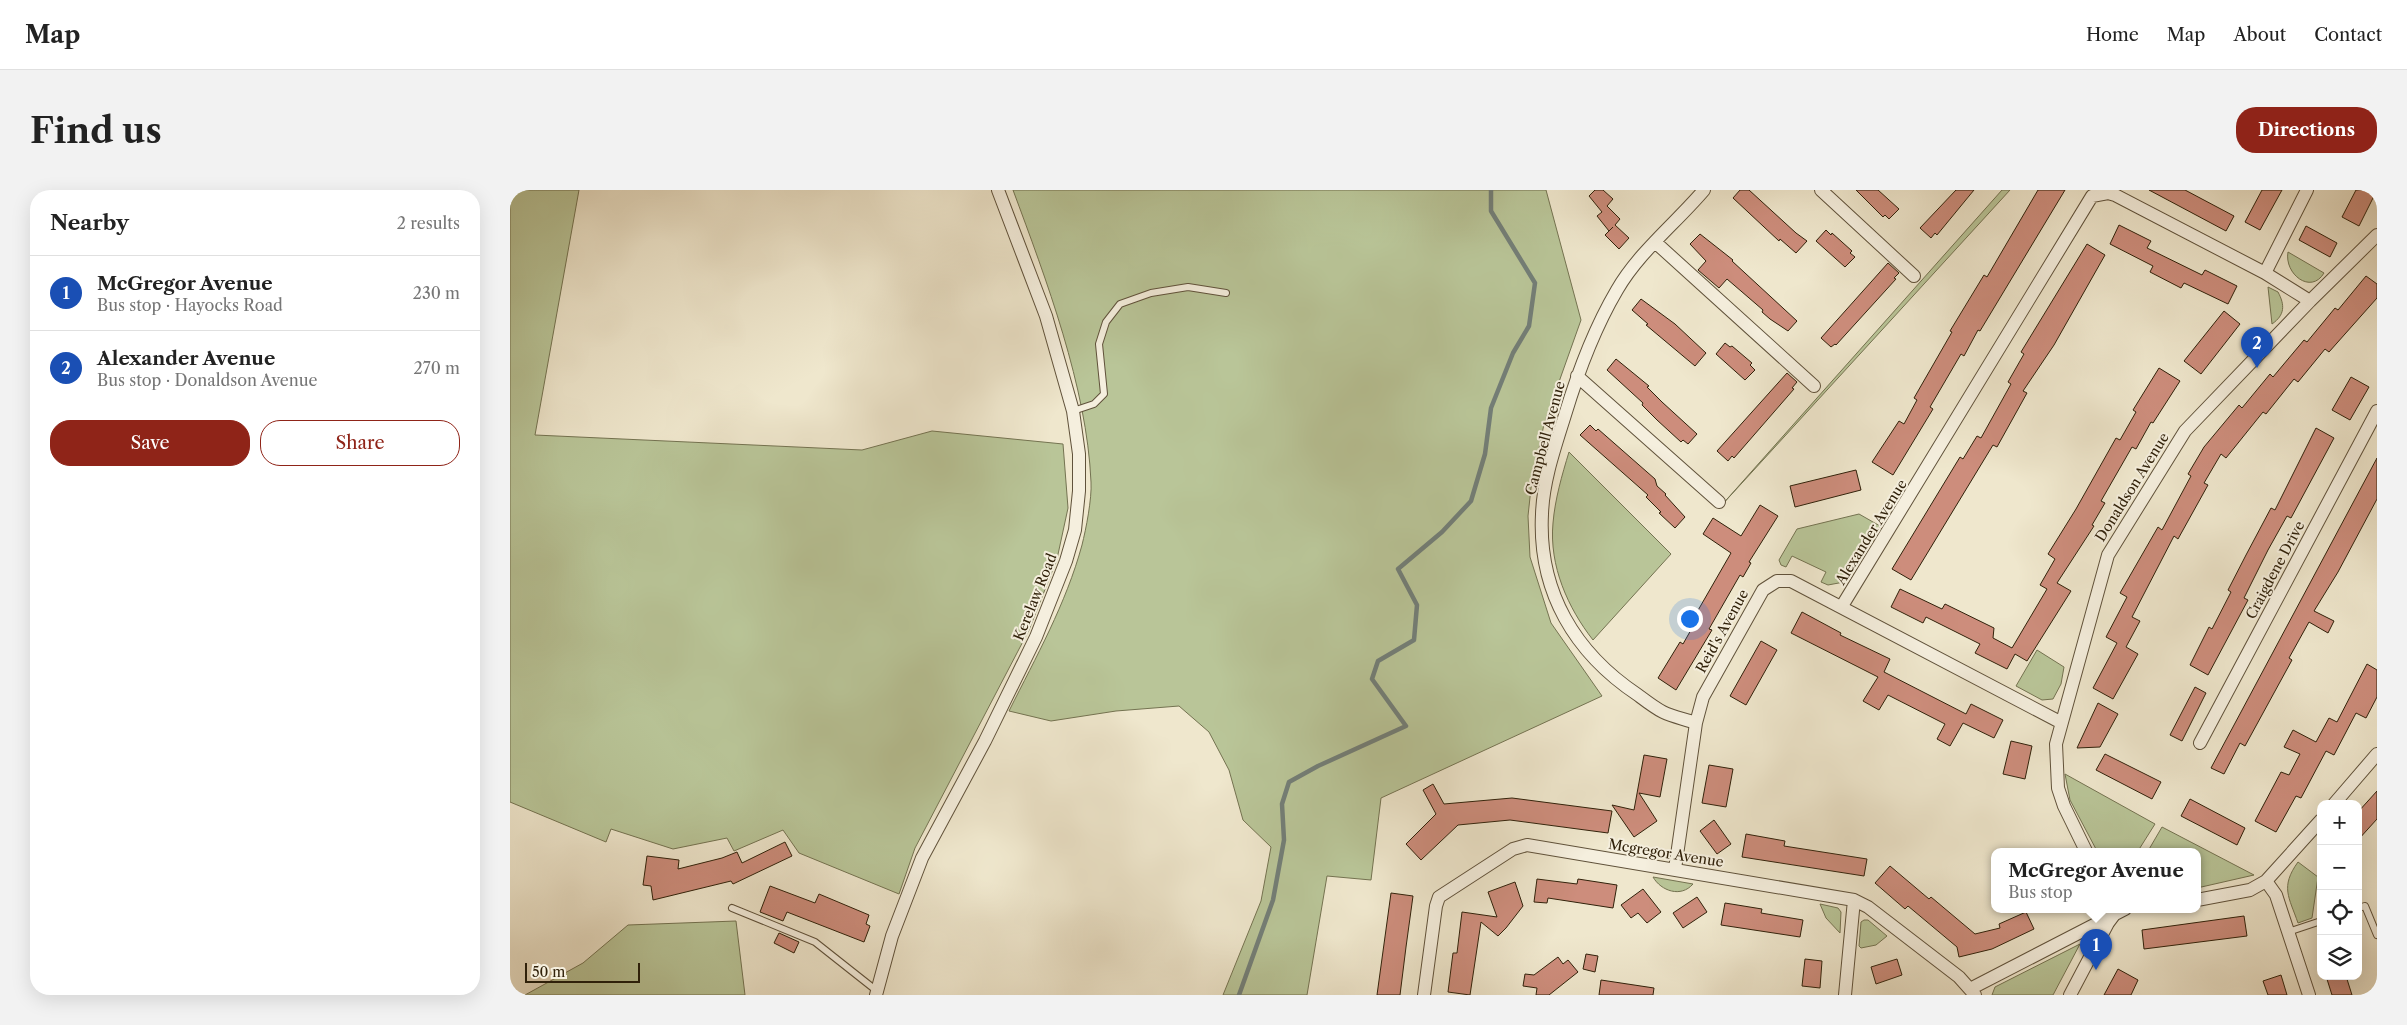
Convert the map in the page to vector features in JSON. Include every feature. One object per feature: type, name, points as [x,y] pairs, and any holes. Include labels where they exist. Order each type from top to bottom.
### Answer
[{"type":"street","name":"Kerelaw Road","points":[[877,993],[892,936],[922,858],[985,741],[1036,637],[1066,562],[1075,530],[1079,491],[1079,454],[1073,411],[1046,316],[998,190]]},
{"type":"street","name":"Campbell Avenue","points":[[1696,723],[1664,712],[1626,687],[1599,665],[1586,650],[1554,599],[1545,570],[1541,544],[1542,513],[1557,440],[1577,376],[1617,290],[1655,242],[1704,190]]},
{"type":"street","points":[[1821,190],[1914,276]]},
{"type":"street","points":[[2265,272],[2307,190]]},
{"type":"street","name":"Alexander Avenue","points":[[1842,606],[2092,196],[2108,193],[2115,195],[2265,272],[2310,301]]},
{"type":"street","name":"Donaldson Avenue","points":[[2085,848],[2064,806],[2058,788],[2056,744],[2060,722],[2108,555],[2185,431],[2310,301],[2377,236]]},
{"type":"street","points":[[1655,242],[1814,386]]},
{"type":"street","points":[[1577,376],[1719,502]]},
{"type":"street","name":"Craigdene Drive","points":[[2200,743],[2377,411]]},
{"type":"street","name":"Reid's Avenue","points":[[1675,869],[1696,723],[1703,697],[1766,587],[1784,580],[1791,581],[1842,606],[2060,722]]},
{"type":"street","points":[[2337,800],[2377,754]]},
{"type":"street","points":[[2201,899],[2250,890],[2266,881],[2317,824]]},
{"type":"street","name":"Mcgregor Avenue","points":[[1424,995],[1436,906],[1439,897],[1513,849],[1527,846],[1854,900],[1868,907],[1972,992]]},
{"type":"street","points":[[2266,881],[2276,895],[2310,995]]},
{"type":"street","points":[[1845,995],[1854,900]]},
{"type":"street","points":[[1972,992],[2113,913]]},
{"type":"street","points":[[2070,995],[2108,923],[2116,913]]},
{"type":"lane","points":[[1073,411],[1094,404],[1104,394],[1100,344],[1106,322],[1120,304],[1151,293],[1188,287],[1226,293]]},
{"type":"lane","points":[[2362,907],[2366,906],[2377,935]]},
{"type":"lane","points":[[732,908],[815,942],[877,993]]},
{"type":"lane","points":[[2288,932],[2317,922]]},
{"type":"green space","points":[[510,190],[579,190],[535,435],[862,450],[932,431],[1063,444],[1068,508],[1057,559],[1029,630],[915,848],[899,894],[799,853],[783,830],[734,851],[727,838],[673,849],[611,829],[606,842],[510,802]]},
{"type":"green space","points":[[1013,190],[1546,190],[1581,320],[1544,424],[1531,488],[1528,516],[1530,557],[1551,623],[1602,696],[1381,798],[1371,880],[1327,876],[1307,995],[1223,995],[1261,901],[1271,847],[1243,820],[1229,770],[1209,732],[1179,706],[1116,711],[1051,721],[1009,711],[1050,630],[1068,588],[1084,538],[1091,489],[1088,446],[1073,371],[1051,296]]},
{"type":"green space","points":[[2002,190],[2010,190],[1720,507]]},
{"type":"green space","points":[[2288,252],[2324,273],[2319,279],[2312,282],[2300,279],[2290,268]]},
{"type":"green space","points":[[2268,287],[2278,292],[2283,305],[2279,317],[2272,324]]},
{"type":"green space","points":[[1569,452],[1671,554],[1593,640],[1568,600],[1557,570],[1554,555],[1554,514]]},
{"type":"green space","points":[[1859,514],[1880,526],[1844,582],[1828,585],[1821,582],[1826,572],[1792,556],[1786,567],[1781,565],[1779,560],[1797,529]]},
{"type":"green space","points":[[2037,650],[2064,667],[2061,684],[2053,699],[2042,700],[2016,686]]},
{"type":"green space","points":[[2065,774],[2155,824],[2140,848],[2095,848],[2070,800]]},
{"type":"green space","points":[[2162,827],[2254,875],[2201,887],[2201,848],[2150,848]]},
{"type":"green space","points":[[2298,862],[2317,876],[2312,918],[2298,923],[2288,892],[2289,878]]},
{"type":"green space","points":[[1653,877],[1693,884],[1683,891],[1671,891],[1661,886]]},
{"type":"green space","points":[[1820,904],[1838,908],[1841,912],[1840,933],[1826,918]]},
{"type":"green space","points":[[1868,920],[1887,936],[1876,945],[1861,948],[1859,946],[1861,922]]},
{"type":"green space","points":[[736,921],[745,995],[525,995],[583,963],[628,925]]},
{"type":"green space","points":[[2080,944],[2053,995],[1992,995],[1995,987]]},
{"type":"building","points":[[1595,190],[1603,190],[1613,199],[1607,206],[1620,219],[1615,225],[1629,238],[1619,249],[1605,235],[1609,231],[1597,216],[1602,212],[1589,196]]},
{"type":"building","points":[[1740,190],[1749,190],[1807,241],[1796,253],[1780,239],[1779,241],[1733,198]]},
{"type":"building","points":[[1856,190],[1878,190],[1899,209],[1889,219],[1885,215],[1883,217]]},
{"type":"building","points":[[1956,190],[1974,190],[1937,235],[1935,233],[1931,238],[1920,228]]},
{"type":"building","points":[[2038,190],[2065,190],[1980,331],[1978,330],[1964,356],[1961,354],[1930,407],[1933,409],[1893,475],[1872,462],[1899,421],[1904,424],[1917,400],[1914,398],[1952,332],[1950,331],[1984,275],[1987,277]]},
{"type":"building","points":[[2149,190],[2185,190],[2234,216],[2226,231]]},
{"type":"building","points":[[2262,190],[2282,190],[2260,230],[2245,222]]},
{"type":"building","points":[[2356,190],[2377,190],[2359,226],[2342,217]]},
{"type":"building","points":[[2119,225],[2151,241],[2147,248],[2202,275],[2205,270],[2237,286],[2228,304],[2184,283],[2181,288],[2150,272],[2153,266],[2110,244]]},
{"type":"building","points":[[2306,226],[2337,243],[2330,257],[2299,240]]},
{"type":"building","points":[[1826,230],[1852,251],[1850,253],[1855,257],[1845,267],[1816,241]]},
{"type":"building","points":[[1700,234],[1733,260],[1797,321],[1788,331],[1770,319],[1762,312],[1763,310],[1727,279],[1719,288],[1698,270],[1706,261],[1690,244]]},
{"type":"building","points":[[2087,244],[2105,255],[2054,345],[2023,391],[2027,393],[1997,447],[1993,445],[1911,580],[1892,569],[1960,457],[1963,459],[1977,436],[1981,438],[2011,384],[2008,382],[2024,354],[2021,352]]},
{"type":"building","points":[[1888,263],[1899,273],[1894,278],[1896,279],[1836,345],[1831,347],[1821,338]]},
{"type":"building","points":[[2366,276],[2377,284],[2377,298],[2329,352],[2325,349],[2298,382],[2294,379],[2266,414],[2263,412],[2226,458],[2221,454],[2204,483],[2208,485],[2178,539],[2174,536],[2132,617],[2140,621],[2126,647],[2138,654],[2113,699],[2093,688],[2117,643],[2106,637],[2127,597],[2120,593],[2158,527],[2162,530],[2191,476],[2188,474],[2204,447],[2239,405],[2242,408],[2270,374],[2273,377],[2304,340],[2307,342],[2335,308],[2338,310]]},
{"type":"building","points":[[1641,299],[1675,324],[1706,353],[1695,366],[1646,325],[1648,324],[1632,310]]},
{"type":"building","points":[[2224,311],[2240,324],[2201,374],[2184,361]]},
{"type":"building","points":[[1725,343],[1730,347],[1732,346],[1752,363],[1750,365],[1755,370],[1745,380],[1716,354]]},
{"type":"building","points":[[1616,359],[1649,386],[1647,387],[1697,434],[1688,444],[1683,440],[1681,442],[1607,370]]},
{"type":"building","points":[[2159,368],[2180,381],[2153,423],[2151,422],[2136,449],[2132,447],[2101,501],[2105,503],[2092,525],[2094,526],[2057,583],[2071,591],[2027,661],[2015,654],[2007,669],[1975,653],[1980,644],[1926,617],[1923,623],[1891,607],[1900,589],[1942,609],[1945,604],[1994,628],[1993,638],[2012,648],[2047,589],[2040,585],[2055,559],[2048,554],[2116,438],[2120,440],[2136,412],[2133,410]]},
{"type":"building","points":[[1787,373],[1797,382],[1792,388],[1794,389],[1734,458],[1732,456],[1728,461],[1717,451]]},
{"type":"building","points":[[2351,377],[2369,387],[2350,420],[2332,410]]},
{"type":"building","points":[[1590,425],[1596,431],[1598,429],[1655,479],[1657,486],[1685,517],[1675,528],[1659,513],[1661,512],[1646,497],[1648,495],[1580,435]]},
{"type":"building","points":[[2316,428],[2334,438],[2291,518],[2287,516],[2268,550],[2244,598],[2248,600],[2208,675],[2190,665],[2209,627],[2212,629],[2231,592],[2228,590],[2246,555],[2271,508],[2275,510]]},
{"type":"building","points":[[2377,458],[2377,499],[2338,572],[2314,611],[2334,621],[2328,633],[2309,622],[2289,658],[2292,660],[2245,746],[2240,743],[2224,774],[2211,768]]},
{"type":"building","points":[[1856,470],[1861,490],[1795,507],[1790,486]]},
{"type":"building","points":[[1760,505],[1778,516],[1749,562],[1751,563],[1743,577],[1740,575],[1709,629],[1712,630],[1676,690],[1658,678],[1680,642],[1683,644],[1696,621],[1693,619],[1731,553],[1703,534],[1713,518],[1741,536]]},
{"type":"building","points":[[1802,612],[1841,633],[1840,635],[1890,659],[1884,672],[1966,714],[1971,704],[2003,720],[1994,738],[1963,723],[1950,746],[1937,739],[1945,724],[1888,695],[1879,710],[1863,701],[1878,677],[1791,633]]},
{"type":"building","points":[[1761,641],[1777,650],[1746,705],[1730,696]]},
{"type":"building","points":[[2367,664],[2377,670],[2377,697],[2366,718],[2356,713],[2334,755],[2326,751],[2301,798],[2296,796],[2276,832],[2255,821],[2281,772],[2289,775],[2300,754],[2284,747],[2293,730],[2316,742],[2329,718],[2337,722]]},
{"type":"building","points":[[2195,687],[2206,693],[2182,741],[2170,735]]},
{"type":"building","points":[[2098,703],[2118,714],[2100,747],[2077,748]]},
{"type":"building","points":[[2011,741],[2032,746],[2025,779],[2003,774]]},
{"type":"building","points":[[2105,754],[2161,782],[2152,799],[2096,770]]},
{"type":"building","points":[[1644,755],[1667,759],[1660,797],[1639,793],[1657,821],[1634,837],[1612,805],[1634,810]]},
{"type":"building","points":[[1709,765],[1733,769],[1726,807],[1702,803]]},
{"type":"building","points":[[1433,784],[1444,804],[1512,798],[1612,811],[1608,833],[1510,820],[1458,825],[1421,860],[1406,844],[1436,814],[1423,790]]},
{"type":"building","points":[[2377,791],[2377,819],[2362,836],[2362,808]]},
{"type":"building","points":[[2190,799],[2245,828],[2237,845],[2181,816]]},
{"type":"building","points":[[1714,820],[1731,844],[1717,854],[1700,831]]},
{"type":"building","points":[[1746,834],[1785,841],[1784,846],[1867,859],[1864,876],[1742,857]]},
{"type":"building","points":[[785,842],[792,856],[733,884],[731,881],[653,900],[651,886],[643,885],[647,856],[679,860],[678,869],[722,858],[737,852],[742,863]]},
{"type":"building","points":[[1890,866],[1975,934],[2000,928],[1999,924],[2024,913],[2026,913],[2034,929],[1992,949],[1959,957],[1957,947],[1908,906],[1905,909],[1875,883]]},
{"type":"building","points":[[1537,879],[1577,884],[1578,879],[1617,885],[1613,908],[1548,898],[1547,903],[1534,902]]},
{"type":"building","points":[[1515,882],[1523,906],[1506,928],[1498,936],[1481,922],[1470,995],[1448,992],[1453,953],[1457,953],[1462,912],[1497,917],[1488,892]]},
{"type":"building","points":[[770,886],[815,903],[819,894],[869,915],[866,924],[870,926],[864,942],[787,912],[783,921],[760,912]]},
{"type":"building","points":[[1643,889],[1661,912],[1647,923],[1638,913],[1631,918],[1621,905]]},
{"type":"building","points":[[1391,893],[1413,896],[1400,995],[1377,995]]},
{"type":"building","points":[[1697,897],[1707,912],[1683,928],[1673,913]]},
{"type":"building","points":[[1725,903],[1762,909],[1761,913],[1803,920],[1800,937],[1721,925]]},
{"type":"building","points":[[2244,916],[2247,936],[2144,949],[2142,930]]},
{"type":"building","points":[[779,933],[799,942],[794,953],[774,943]]},
{"type":"building","points":[[1586,954],[1598,956],[1595,972],[1583,969]]},
{"type":"building","points":[[1558,957],[1563,964],[1568,960],[1578,972],[1549,995],[1536,995],[1537,988],[1523,986],[1525,974],[1534,975]]},
{"type":"building","points":[[1805,959],[1822,961],[1820,988],[1802,986]]},
{"type":"building","points":[[1897,959],[1902,975],[1876,984],[1871,967]]},
{"type":"building","points":[[2118,969],[2138,980],[2131,995],[2104,995]]},
{"type":"building","points":[[2281,975],[2287,995],[2268,995],[2263,981]]},
{"type":"building","points":[[1601,980],[1654,988],[1653,995],[1599,995]]},
{"type":"building","points":[[2327,980],[2347,980],[2352,995],[2332,995]]},
{"type":"waterway","points":[[1239,995],[1273,900],[1284,840],[1282,804],[1289,782],[1318,766],[1406,726],[1372,679],[1378,661],[1414,640],[1417,605],[1398,569],[1442,532],[1471,501],[1485,454],[1491,408],[1513,353],[1529,326],[1535,283],[1491,211],[1491,190]]},
{"type":"place","name":"Alexander Avenue","points":[[2257,368]]},
{"type":"place","name":"McGregor Avenue","points":[[2096,970]]}]
